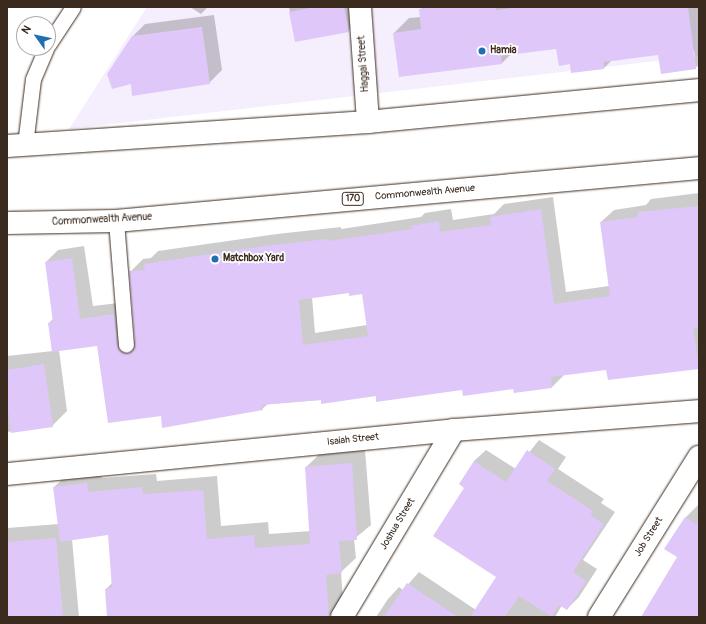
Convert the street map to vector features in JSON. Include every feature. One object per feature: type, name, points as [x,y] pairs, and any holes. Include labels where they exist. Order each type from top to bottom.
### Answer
[{"type":"main road","name":"Haggai Street","points":[[360,7],[368,122]]},
{"type":"main road","points":[[16,145],[368,122],[699,90]]},
{"type":"main road","name":"Commonwealth Avenue","points":[[7,223],[116,221],[699,168]]},
{"type":"main road","name":"Isaiah Street","points":[[7,474],[454,430],[699,411]]},
{"type":"main road","name":"Joshua Street","points":[[342,617],[454,430]]},
{"type":"main road","name":"Job Street","points":[[599,617],[699,457]]},
{"type":"lane","points":[[56,31],[69,8]]},
{"type":"lane","points":[[16,145],[33,79],[43,56]]},
{"type":"lane","points":[[116,221],[126,345]]},
{"type":"shaded area","points":[[147,7],[699,7],[699,56],[69,129]]},
{"type":"building","points":[[315,7],[344,7],[349,32],[295,42],[289,12]]},
{"type":"building","points":[[432,7],[495,7],[496,10],[519,7],[688,7],[696,69],[661,74],[658,55],[604,62],[604,69],[571,73],[570,64],[559,66],[556,49],[501,56],[502,64],[399,77],[393,33],[421,29],[419,9]]},
{"type":"building","points":[[202,27],[210,84],[132,96],[131,84],[112,89],[107,74],[132,36]]},
{"type":"building","points":[[699,206],[699,327],[693,328],[699,369],[608,380],[606,370],[551,377],[552,388],[514,393],[513,389],[463,396],[462,390],[376,402],[376,396],[321,404],[321,400],[262,405],[263,410],[162,428],[161,416],[108,423],[97,346],[52,352],[48,323],[53,322],[45,262],[72,258],[80,319],[114,314],[117,346],[122,353],[127,354],[134,349],[135,344],[129,271],[145,270],[144,264],[264,246],[328,239],[329,241],[412,229],[411,226],[439,221],[440,232],[491,225],[490,217],[541,209],[554,304],[610,296],[600,222],[638,217],[638,212]],"holes":[[[349,293],[349,296],[362,294],[368,336],[303,345],[299,300]]]},
{"type":"building","points":[[44,364],[53,427],[11,433],[7,402],[7,370]]},
{"type":"building","points":[[527,450],[555,469],[547,481],[593,511],[590,515],[604,524],[573,572],[586,581],[567,610],[559,605],[552,617],[519,596],[505,617],[470,617],[496,577],[433,536],[464,488],[459,484],[474,461],[506,482]]},
{"type":"building","points":[[352,463],[357,540],[339,541],[342,573],[326,575],[329,617],[107,617],[105,589],[112,588],[108,535],[60,542],[53,487],[87,483],[88,492],[142,487],[143,494],[203,490],[207,539],[254,535],[255,548],[310,544],[305,467]]},
{"type":"building","points":[[685,517],[696,524],[699,519],[699,617],[641,617],[677,557],[664,549]]},
{"type":"building","points":[[56,538],[63,617],[7,617],[7,542]]},
{"type":"building","points":[[407,583],[458,617],[384,617]]},
{"type":"place","name":"Hamia","points":[[482,51]]},
{"type":"place","name":"Matchbox Yard","points":[[215,259]]}]
